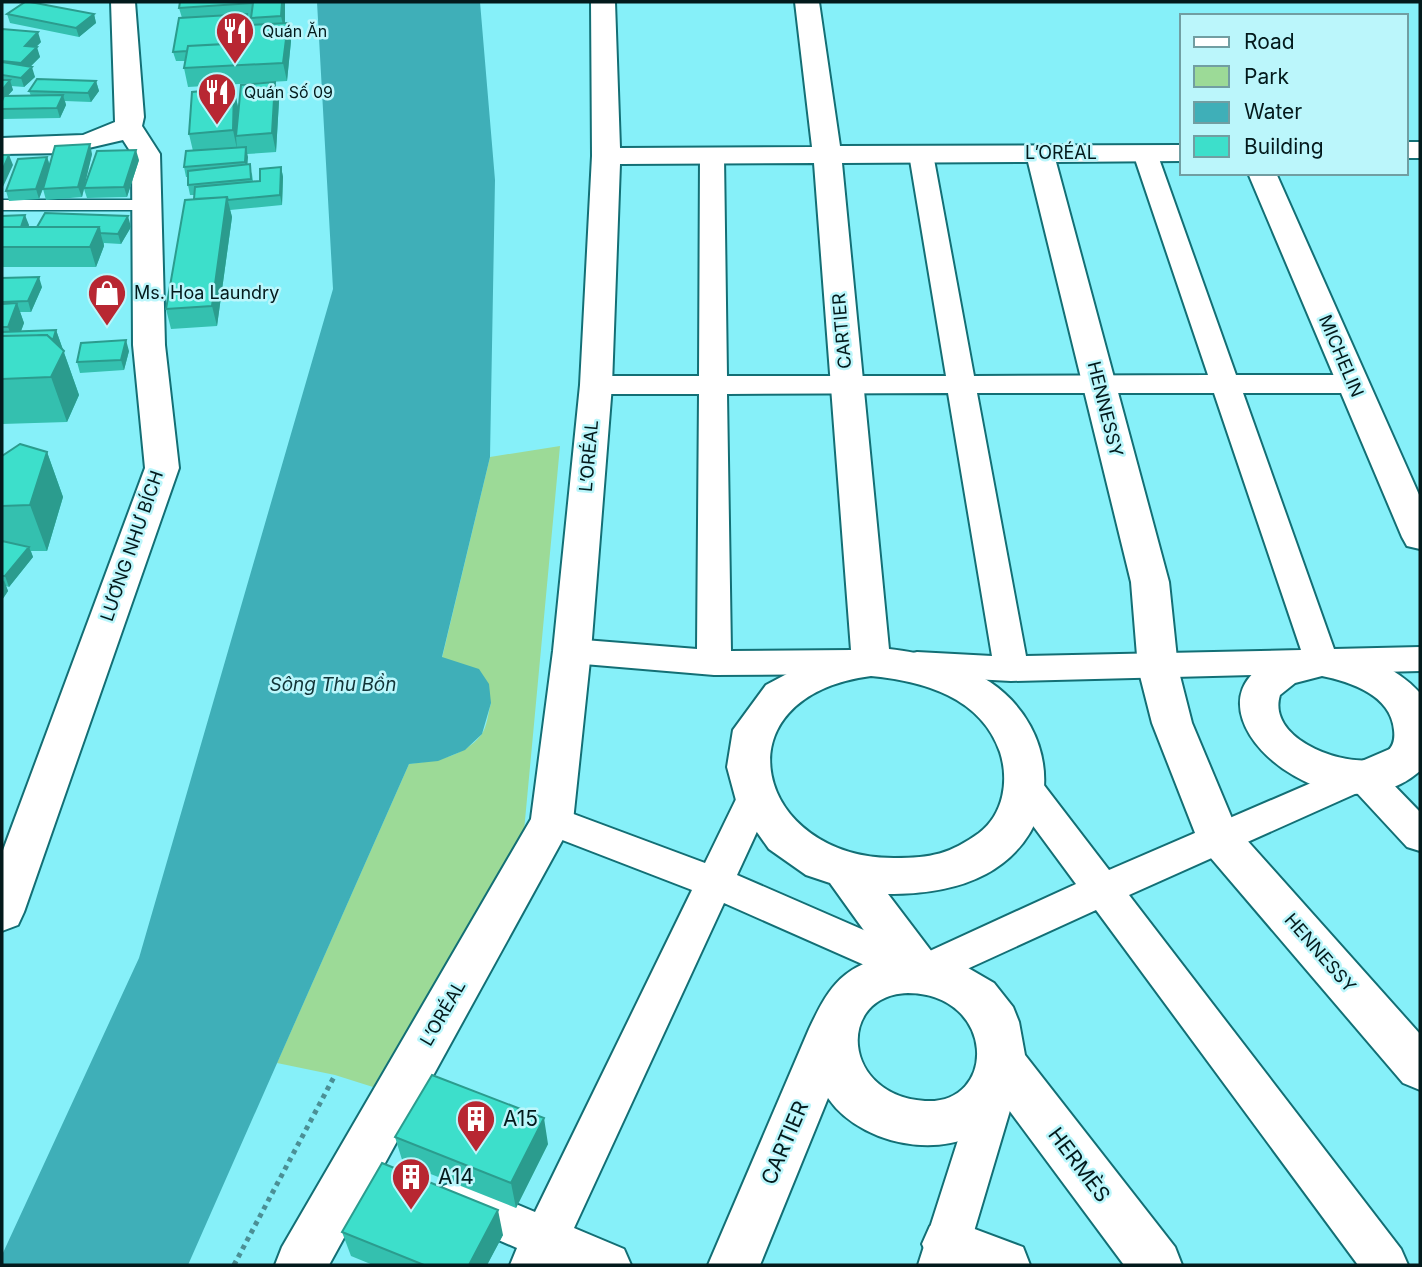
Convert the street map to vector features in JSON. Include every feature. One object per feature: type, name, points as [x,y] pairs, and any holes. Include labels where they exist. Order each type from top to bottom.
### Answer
[{"type":"street","points":[[2,146],[87,143],[106,138],[128,126],[130,117],[123,2]]},
{"type":"street","points":[[603,2],[606,156]]},
{"type":"street","name":"CARTIER","points":[[807,2],[827,155],[871,662]]},
{"type":"street","name":"LƯƠNG NHƯ BÍCH","points":[[2,912],[162,468],[149,345],[146,154],[128,126]]},
{"type":"street","name":"HENNESSY","points":[[1040,153],[1150,582],[1158,668],[1172,723],[1219,838],[1420,1068]]},
{"type":"street","points":[[1145,153],[1322,662]]},
{"type":"street","name":"L’ORÉAL","points":[[301,1265],[394,1172],[552,821],[572,651],[596,385],[606,156],[1180,153]]},
{"type":"street","points":[[921,155],[1011,669]]},
{"type":"street","points":[[712,156],[714,663]]},
{"type":"street","name":"MICHELIN","points":[[1263,175],[1420,537]]},
{"type":"street","points":[[596,385],[1353,384]]},
{"type":"street","points":[[572,651],[714,663],[871,662],[1011,669],[1158,668],[1420,659]]},
{"type":"street","points":[[871,662],[912,665],[950,677],[983,698],[1010,724],[1024,756],[1027,790],[1016,822],[992,849],[957,869],[892,880],[847,873],[807,855],[774,830],[754,799],[747,765],[752,733],[769,705],[797,682],[832,668],[871,662]]},
{"type":"street","points":[[1322,662],[1348,666],[1372,676],[1393,690],[1408,708],[1415,726],[1414,745],[1405,761],[1386,771],[1363,776],[1340,775],[1315,769],[1276,743],[1259,710],[1261,693],[1269,679],[1283,669],[1301,663],[1322,662]]},
{"type":"street","points":[[1003,1064],[985,1100],[963,1116],[936,1124],[906,1123],[878,1112],[855,1095],[839,1071],[832,1045],[837,1020],[849,999],[868,982],[893,974],[921,973],[1420,750]]},
{"type":"street","points":[[1363,776],[1420,835]]},
{"type":"street","points":[[1027,790],[1385,1265]]},
{"type":"street","points":[[539,1252],[754,799]]},
{"type":"street","points":[[552,821],[714,882],[921,973],[948,979],[973,994],[991,1014],[1002,1038],[1003,1064],[944,1255],[1004,1265]]},
{"type":"street","points":[[847,873],[921,973]]},
{"type":"street","name":"CARTIER","points":[[734,1265],[837,1020]]},
{"type":"street","name":"HERMÈS","points":[[1003,1064],[1156,1265]]},
{"type":"street","points":[[394,1172],[539,1252],[608,1265]]},
{"type":"lane","points":[[2,205],[147,205]]},
{"type":"path","points":[[234,1265],[335,1075]]},
{"type":"green space","points":[[560,446],[524,831],[373,1087],[335,1075],[277,1063],[409,764],[458,753],[474,742],[485,728],[491,703],[442,658],[490,457]]},
{"type":"water","name":"Sông Thu Bồn","points":[[317,2],[480,2],[495,180],[490,457],[442,657],[479,669],[489,684],[491,703],[482,734],[465,750],[438,761],[409,764],[188,1265],[2,1265],[2,1255],[139,958],[333,289]]},
{"type":"building","points":[[25,2],[94,14],[76,28],[7,14]]},
{"type":"building","points":[[180,2],[282,2],[281,16],[251,18],[253,3],[179,8]]},
{"type":"building","points":[[247,14],[242,43],[188,46],[187,51],[173,52],[179,18]]},
{"type":"building","points":[[288,23],[283,63],[184,68],[188,46],[246,43],[249,25]]},
{"type":"building","points":[[2,29],[38,32],[25,46],[37,47],[21,63],[2,61]]},
{"type":"building","points":[[2,62],[32,67],[21,78],[2,75]]},
{"type":"building","points":[[37,79],[96,81],[88,93],[29,91]]},
{"type":"building","points":[[2,80],[10,80],[2,90]]},
{"type":"building","points":[[275,82],[272,133],[236,136],[241,85]]},
{"type":"building","points":[[234,88],[233,130],[189,134],[192,92]]},
{"type":"building","points":[[63,95],[57,108],[2,109],[4,96]]},
{"type":"building","points":[[90,144],[78,187],[43,189],[55,146]]},
{"type":"building","points":[[246,147],[245,162],[184,167],[186,151]]},
{"type":"building","points":[[136,150],[124,187],[84,188],[97,151]]},
{"type":"building","points":[[2,155],[9,155],[2,171]]},
{"type":"building","points":[[47,157],[36,189],[6,191],[18,159]]},
{"type":"building","points":[[250,164],[251,179],[188,185],[188,171]]},
{"type":"building","points":[[281,167],[280,195],[228,200],[227,197],[194,199],[195,187],[260,181],[260,169]]},
{"type":"building","points":[[227,197],[212,306],[166,309],[185,200]]},
{"type":"building","points":[[45,213],[128,216],[118,234],[100,233],[99,227],[37,227]]},
{"type":"building","points":[[25,215],[21,227],[2,227],[2,216]]},
{"type":"building","points":[[2,227],[99,227],[90,247],[2,247]]},
{"type":"building","points":[[39,277],[28,301],[2,302],[2,278]]},
{"type":"building","points":[[17,303],[8,327],[2,327],[2,304]]},
{"type":"building","points":[[56,330],[53,340],[47,335],[2,336],[2,332]]},
{"type":"building","points":[[47,335],[64,351],[51,377],[2,379],[2,336]]},
{"type":"building","points":[[126,340],[121,360],[77,362],[81,343]]},
{"type":"building","points":[[20,444],[47,452],[30,505],[2,506],[2,456]]},
{"type":"building","points":[[2,541],[29,547],[5,576],[2,576]]},
{"type":"building","points":[[432,1075],[544,1118],[511,1183],[395,1137]]},
{"type":"building","name":"A14","points":[[382,1163],[498,1210],[469,1265],[424,1265],[342,1232]]},
{"type":"place","name":"Quán Ăn","points":[[235,65]]},
{"type":"place","name":"Quán Số 09","points":[[217,126]]},
{"type":"place","name":"Ms. Hoa Laundry","points":[[107,327]]},
{"type":"place","name":"A15","points":[[476,1153]]},
{"type":"place","name":"A14","points":[[411,1211]]}]
